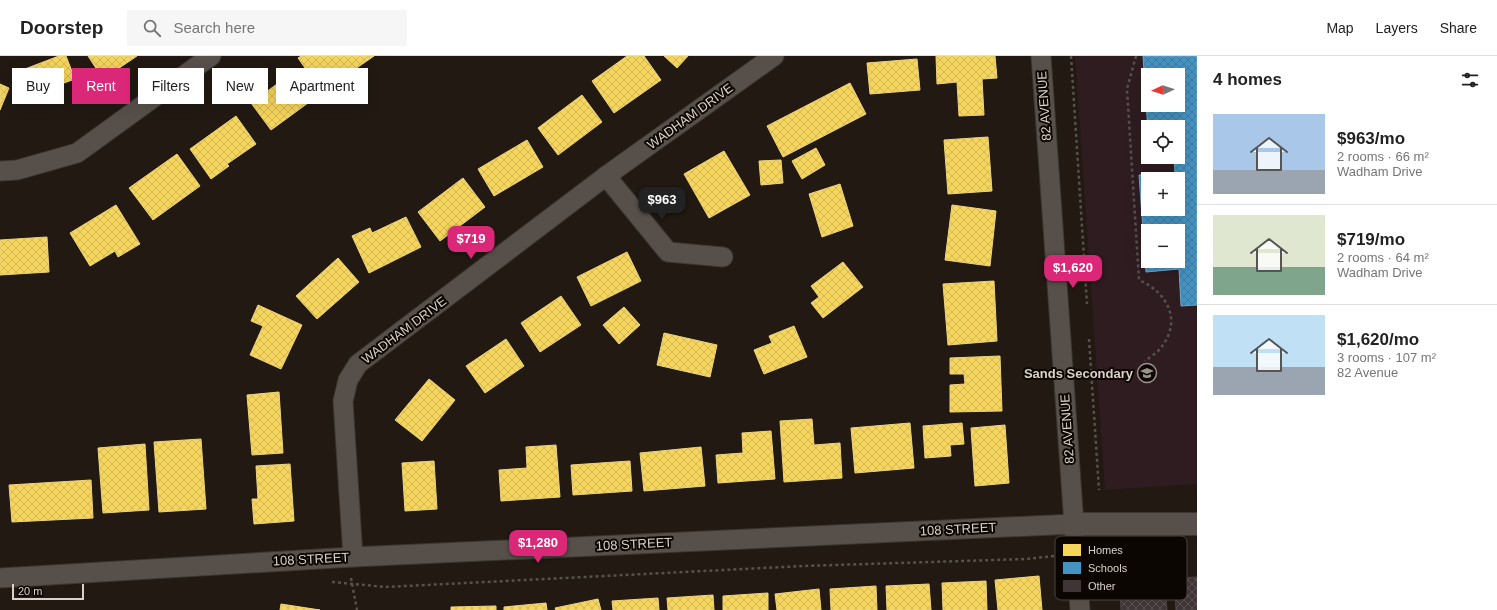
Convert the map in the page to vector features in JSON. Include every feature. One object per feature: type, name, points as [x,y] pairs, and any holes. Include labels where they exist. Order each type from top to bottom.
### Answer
[{"type":"street","points":[[0,171],[17,170],[77,153],[211,56]]},
{"type":"street","name":"WADHAM DRIVE","points":[[352,566],[343,402],[348,380],[358,364],[606,176],[774,56]]},
{"type":"street","name":"82 AVENUE","points":[[1041,56],[1075,536]]},
{"type":"street","points":[[606,176],[668,252],[723,257]]},
{"type":"street","name":"108 STREET","points":[[0,578],[352,566],[1074,524],[1197,524]]},
{"type":"street","name":"82 AVENUE","points":[[1079,600],[1080,610]]},
{"type":"path","points":[[1071,56],[1087,304]]},
{"type":"path","points":[[1136,56],[1127,89],[1139,280],[1150,284],[1162,294],[1169,306],[1172,319],[1168,336],[1159,350],[1145,361]]},
{"type":"path","points":[[1089,339],[1099,490]]},
{"type":"path","points":[[330,582],[386,588],[804,566],[1026,559],[1054,556],[1054,564]]},
{"type":"path","points":[[352,566],[351,584],[357,610]]},
{"type":"shaded area","name":"Sands Secondary","points":[[1075,56],[1197,56],[1197,484],[1105,490]]},
{"type":"building: Homes","points":[[59,56],[66,56],[72,71],[72,80],[64,83],[64,68],[28,68]]},
{"type":"building: Homes","points":[[88,56],[137,56],[119,68],[96,68]]},
{"type":"building: Homes","points":[[301,56],[374,56],[357,68],[305,68],[298,58]]},
{"type":"building: Homes","points":[[627,56],[644,56],[661,80],[614,113],[592,81]]},
{"type":"building: Homes","points":[[664,56],[688,56],[677,68]]},
{"type":"building: Homes","points":[[936,56],[995,56],[997,78],[982,79],[984,115],[959,116],[957,82],[937,84]]},
{"type":"building: Homes","points":[[917,59],[920,90],[870,94],[867,63]]},
{"type":"building: Homes","points":[[850,83],[866,114],[783,157],[767,126]]},
{"type":"building: Homes","points":[[0,84],[9,88],[0,110]]},
{"type":"building: Homes","points":[[276,85],[276,104],[307,104],[271,130],[252,104],[268,104],[268,91]]},
{"type":"building: Homes","points":[[582,95],[602,122],[558,155],[538,128]]},
{"type":"building: Homes","points":[[236,116],[256,144],[227,164],[229,166],[211,179],[190,149]]},
{"type":"building: Homes","points":[[988,137],[992,191],[948,194],[944,140]]},
{"type":"building: Homes","points":[[527,140],[543,167],[494,196],[478,169]]},
{"type":"building: Homes","points":[[816,148],[825,165],[802,179],[792,161]]},
{"type":"building: Homes","points":[[724,151],[750,195],[709,218],[684,174]]},
{"type":"building: Homes","points":[[177,154],[200,186],[153,220],[129,188]]},
{"type":"building: Homes","points":[[781,160],[783,183],[761,185],[759,161]]},
{"type":"building: Homes","points":[[463,178],[485,207],[440,241],[418,212]]},
{"type":"building: Homes","points":[[840,184],[853,226],[822,237],[809,194]]},
{"type":"building: Homes","points":[[116,205],[140,244],[118,257],[115,251],[90,266],[70,233]]},
{"type":"building: Homes","points":[[952,205],[996,211],[990,266],[945,260]]},
{"type":"building: Homes","points":[[406,217],[421,247],[369,273],[352,236],[370,228],[372,233]]},
{"type":"building: Homes","points":[[47,237],[49,272],[0,275],[0,240]]},
{"type":"building: Homes","points":[[627,252],[641,281],[591,306],[577,277]]},
{"type":"building: Homes","points":[[338,258],[359,282],[317,319],[296,296]]},
{"type":"building: Homes","points":[[843,262],[863,287],[823,318],[811,303],[819,297],[811,286]]},
{"type":"building: Homes","points":[[994,281],[997,341],[948,345],[943,284]]},
{"type":"building: Homes","points":[[561,296],[581,325],[540,352],[521,323]]},
{"type":"building: Homes","points":[[258,305],[302,325],[281,369],[250,355],[263,326],[251,321]]},
{"type":"building: Homes","points":[[624,307],[640,325],[619,344],[603,325]]},
{"type":"building: Homes","points":[[794,326],[807,357],[764,374],[754,350],[772,343],[769,336]]},
{"type":"building: Homes","points":[[664,333],[717,345],[710,377],[657,365]]},
{"type":"building: Homes","points":[[506,339],[524,366],[485,393],[466,366]]},
{"type":"building: Homes","points":[[1000,356],[1002,411],[950,412],[950,385],[965,384],[964,374],[950,374],[950,358]]},
{"type":"building: Homes","points":[[429,379],[455,400],[422,441],[395,420]]},
{"type":"building: Homes","points":[[279,392],[283,453],[252,455],[247,395]]},
{"type":"building: Homes","points":[[812,419],[814,445],[840,443],[842,478],[784,482],[780,421]]},
{"type":"building: Homes","points":[[910,423],[914,468],[855,473],[851,428]]},
{"type":"building: Homes","points":[[962,423],[964,444],[950,445],[951,456],[925,458],[923,426]]},
{"type":"building: Homes","points":[[1005,425],[1009,483],[975,486],[971,428]]},
{"type":"building: Homes","points":[[771,431],[775,479],[718,483],[716,455],[743,453],[742,433]]},
{"type":"building: Homes","points":[[201,439],[206,509],[159,512],[154,442]]},
{"type":"building: Homes","points":[[145,444],[149,510],[103,513],[98,448]]},
{"type":"building: Homes","points":[[556,445],[560,497],[501,501],[499,470],[527,468],[526,447]]},
{"type":"building: Homes","points":[[701,447],[705,486],[644,491],[640,453]]},
{"type":"building: Homes","points":[[434,461],[437,509],[405,511],[402,463]]},
{"type":"building: Homes","points":[[630,461],[632,491],[573,495],[571,465]]},
{"type":"building: Homes","points":[[290,464],[294,521],[254,524],[252,499],[258,499],[256,466]]},
{"type":"building: Homes","points":[[91,480],[93,518],[12,522],[9,485]]},
{"type":"building: Homes","points":[[1039,576],[1042,610],[998,610],[995,580]]},
{"type":"building: Homes","points":[[986,581],[987,610],[943,610],[942,583]]},
{"type":"building: Homes","points":[[929,584],[931,610],[887,610],[886,586]]},
{"type":"building: Homes","points":[[876,586],[877,610],[831,610],[830,589]]},
{"type":"building: Homes","points":[[819,589],[821,610],[777,610],[775,594]]},
{"type":"building: Homes","points":[[768,593],[768,610],[723,610],[723,596]]},
{"type":"building: Homes","points":[[713,595],[714,610],[668,610],[667,598]]},
{"type":"building: Homes","points":[[658,598],[659,610],[613,610],[612,601]]},
{"type":"building: Homes","points":[[598,599],[601,610],[556,610],[555,608]]},
{"type":"building: Homes","points":[[546,603],[547,610],[504,610],[504,607]]},
{"type":"building: Homes","points":[[281,604],[320,610],[280,610]]},
{"type":"building: Homes","points":[[496,606],[496,610],[451,610],[451,607]]},
{"type":"building: Schools","points":[[1143,56],[1197,56],[1197,305],[1181,306],[1179,269],[1146,272],[1146,268],[1185,268],[1185,224],[1143,224],[1142,216],[1185,216],[1185,172],[1175,172],[1174,164],[1185,164],[1185,120],[1147,120],[1147,112],[1185,112],[1185,68],[1144,68]]},
{"type":"building: Schools","points":[[1139,175],[1141,175],[1141,203]]},
{"type":"building: Other","points":[[1187,577],[1197,577],[1197,610],[1176,610],[1175,600],[1187,600]]},
{"type":"building: Other","points":[[1120,600],[1166,600],[1167,610],[1121,610]]},
{"type":"place","name":"Sands Secondary","points":[[1147,373]]}]
